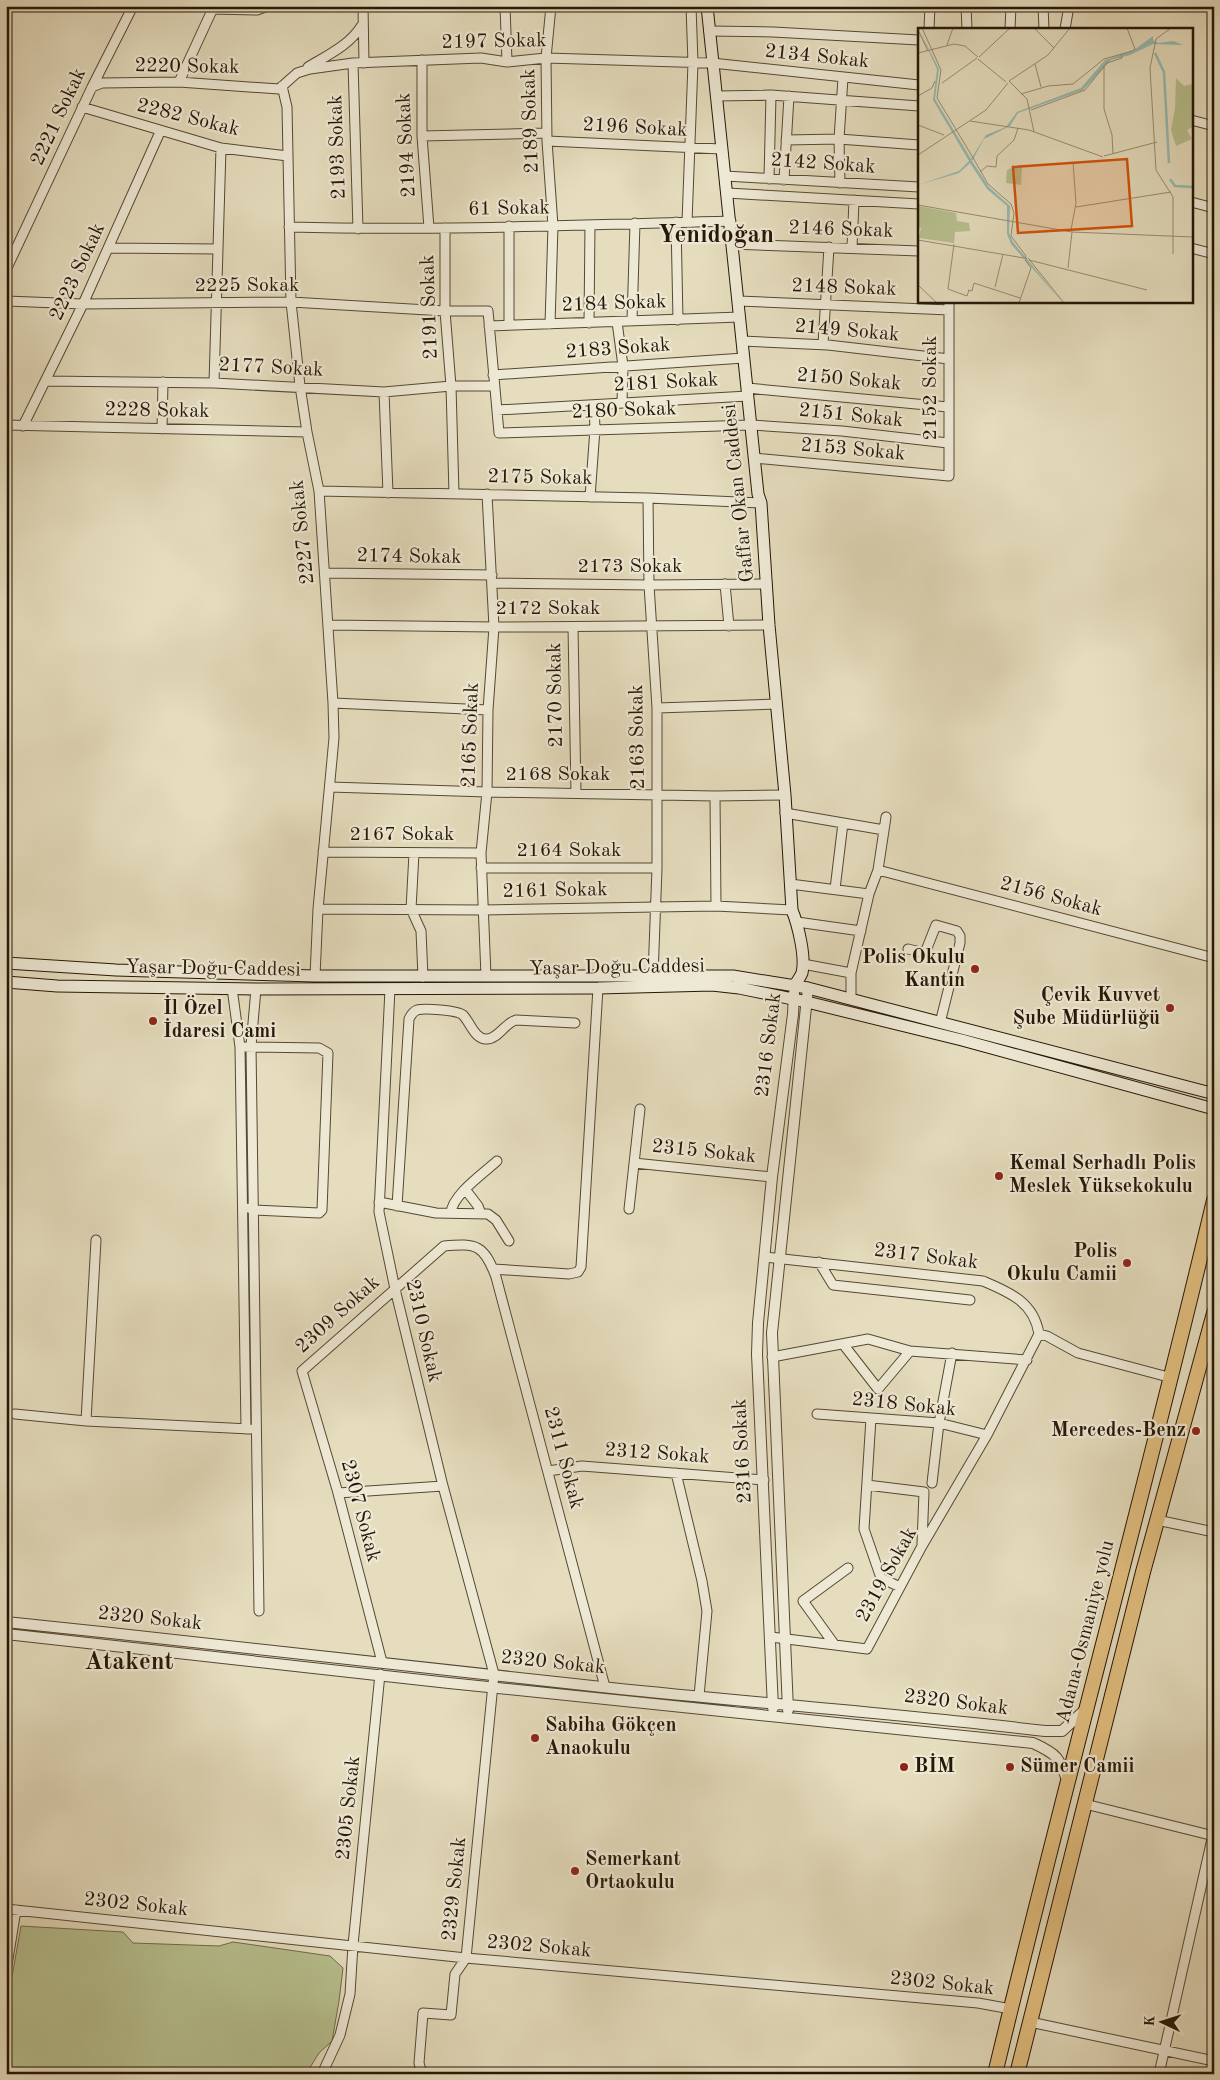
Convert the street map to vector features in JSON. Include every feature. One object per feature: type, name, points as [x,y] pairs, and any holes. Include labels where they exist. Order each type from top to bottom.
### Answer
[{"type":"highway","name":"Adana-Osmaniye yolu","points":[[995,2074],[1086,1708],[1172,1378],[1214,1200]]},
{"type":"highway","name":"Adana-Osmaniye yolu","points":[[1017,2074],[1157,1520],[1214,1313]]},
{"type":"main road","name":"Gaffar Okan Caddesi","points":[[707,6],[721,149],[731,221],[754,458],[761,503],[769,625],[785,795],[792,910],[797,922],[802,970]]},
{"type":"main road","name":"Yaşar Doğu Caddesi","points":[[6,963],[116,970],[315,976],[733,976],[808,988],[940,1023],[1006,1038],[1207,1092],[1214,1090]]},
{"type":"main road","name":"2316 Sokak","points":[[794,987],[802,970]]},
{"type":"main road","name":"2316 Sokak","points":[[802,970],[808,988]]},
{"type":"main road","name":"Yaşar Doğu Caddesi","points":[[6,982],[57,986],[256,989],[598,988],[712,985],[739,988],[807,1002],[962,1040],[1214,1109]]},
{"type":"street","name":"2221 Sokak","points":[[6,270],[82,107],[133,6]]},
{"type":"street","points":[[179,82],[213,8],[257,10],[268,6]]},
{"type":"street","points":[[363,6],[364,63]]},
{"type":"street","points":[[505,6],[507,62]]},
{"type":"street","name":"2189 Sokak","points":[[550,324],[553,226],[547,137],[546,58],[552,6]]},
{"type":"street","points":[[688,222],[693,63],[691,6]]},
{"type":"street","points":[[928,28],[930,6]]},
{"type":"street","points":[[966,6],[967,28]]},
{"type":"street","points":[[1010,6],[1010,28]]},
{"type":"street","points":[[1043,6],[1044,28]]},
{"type":"street","points":[[1065,28],[1069,6]]},
{"type":"street","points":[[297,73],[343,46],[358,33],[362,25]]},
{"type":"street","points":[[708,31],[773,32],[918,40]]},
{"type":"street","name":"2197 Sokak","points":[[282,86],[297,73],[310,68],[354,63],[482,58],[507,62],[546,58],[712,63]]},
{"type":"street","name":"2194 Sokak","points":[[422,60],[422,136],[429,228]]},
{"type":"street","name":"2193 Sokak","points":[[354,63],[358,229]]},
{"type":"street","name":"2134 Sokak","points":[[712,63],[918,85]]},
{"type":"street","points":[[840,183],[840,100],[843,78]]},
{"type":"street","name":"2220 Sokak","points":[[92,87],[102,83],[179,82],[279,89],[282,86]]},
{"type":"street","name":"2227 Sokak","points":[[282,86],[287,107],[291,302],[306,432],[319,491],[333,703],[334,738],[318,909],[315,976]]},
{"type":"street","points":[[716,96],[772,95],[918,106]]},
{"type":"street","points":[[769,179],[772,95]]},
{"type":"street","points":[[784,180],[789,96]]},
{"type":"street","name":"2282 Sokak","points":[[82,107],[160,132],[221,148],[288,156]]},
{"type":"street","points":[[1192,120],[1214,126]]},
{"type":"street","name":"2223 Sokak","points":[[23,426],[83,304],[160,132]]},
{"type":"street","name":"2196 Sokak","points":[[422,136],[547,137],[721,149]]},
{"type":"street","points":[[786,140],[839,139],[918,145]]},
{"type":"street","points":[[214,383],[221,148]]},
{"type":"street","name":"2142 Sokak","points":[[725,176],[918,186]]},
{"type":"street","points":[[727,193],[918,204]]},
{"type":"street","points":[[852,248],[854,200]]},
{"type":"street","points":[[1192,202],[1214,208]]},
{"type":"street","name":"61 Sokak","points":[[289,227],[358,229],[445,228],[731,221]]},
{"type":"street","points":[[676,222],[678,320]]},
{"type":"street","points":[[632,321],[635,224]]},
{"type":"street","points":[[589,323],[590,225]]},
{"type":"street","points":[[509,226],[509,325]]},
{"type":"street","name":"2191 Sokak","points":[[445,228],[445,311],[451,386],[454,494]]},
{"type":"street","name":"2146 Sokak","points":[[732,244],[918,251]]},
{"type":"street","points":[[823,344],[829,247]]},
{"type":"street","points":[[108,248],[218,249]]},
{"type":"street","points":[[1192,248],[1214,254]]},
{"type":"street","name":"2225 Sokak","points":[[6,301],[83,304],[291,302],[445,311],[488,311],[489,326]]},
{"type":"street","name":"2148 Sokak","points":[[738,301],[949,305]]},
{"type":"street","name":"2152 Sokak","points":[[949,305],[949,476]]},
{"type":"street","name":"2184 Sokak","points":[[489,326],[740,318]]},
{"type":"street","points":[[617,322],[623,366],[622,403]]},
{"type":"street","points":[[489,326],[497,410]]},
{"type":"street","name":"2149 Sokak","points":[[742,341],[823,344],[949,359]]},
{"type":"street","name":"2183 Sokak","points":[[494,374],[744,358]]},
{"type":"street","name":"2177 Sokak","points":[[45,381],[214,383],[300,386],[384,392],[451,386],[494,386]]},
{"type":"street","points":[[162,429],[163,382]]},
{"type":"street","points":[[384,392],[388,493]]},
{"type":"street","name":"2181 Sokak","points":[[497,410],[622,403],[747,392]]},
{"type":"street","name":"2150 Sokak","points":[[747,392],[948,407]]},
{"type":"street","points":[[590,497],[595,429],[594,405]]},
{"type":"street","name":"2180 Sokak","points":[[497,410],[499,433],[751,425]]},
{"type":"street","name":"2228 Sokak","points":[[6,425],[306,432]]},
{"type":"street","name":"2151 Sokak","points":[[751,425],[842,431],[948,443]]},
{"type":"street","name":"2153 Sokak","points":[[754,458],[949,476]]},
{"type":"street","name":"2175 Sokak","points":[[319,491],[648,498],[761,503]]},
{"type":"street","name":"2165 Sokak","points":[[486,976],[481,853],[494,627],[487,494]]},
{"type":"street","name":"2163 Sokak","points":[[648,498],[649,585],[657,708],[657,868],[653,976]]},
{"type":"street","name":"2174 Sokak","points":[[325,573],[492,579]]},
{"type":"street","name":"2173 Sokak","points":[[492,579],[649,585],[767,584]]},
{"type":"street","points":[[725,584],[729,626]]},
{"type":"street","name":"2172 Sokak","points":[[328,625],[494,627],[769,625]]},
{"type":"street","name":"2170 Sokak","points":[[573,627],[576,793]]},
{"type":"street","points":[[333,703],[488,710]]},
{"type":"street","points":[[657,708],[777,704]]},
{"type":"street","name":"2168 Sokak","points":[[330,787],[486,792],[715,796],[785,795]]},
{"type":"street","points":[[715,796],[716,906]]},
{"type":"street","points":[[785,813],[884,830]]},
{"type":"street","points":[[851,999],[851,973],[869,894],[878,870],[886,817]]},
{"type":"street","points":[[835,889],[843,823]]},
{"type":"street","name":"2167 Sokak","points":[[323,852],[481,853]]},
{"type":"street","points":[[414,853],[411,909],[421,930],[423,977]]},
{"type":"street","name":"2164 Sokak","points":[[481,868],[657,868]]},
{"type":"street","name":"2156 Sokak","points":[[878,870],[1214,958]]},
{"type":"street","points":[[790,884],[869,894]]},
{"type":"street","name":"2161 Sokak","points":[[318,909],[483,910],[716,906],[792,910]]},
{"type":"street","points":[[797,922],[861,931]]},
{"type":"street","points":[[908,949],[925,952],[936,925],[957,931],[960,936],[960,943],[940,1023]]},
{"type":"street","points":[[802,970],[851,973]]},
{"type":"street","name":"2316 Sokak","points":[[772,1716],[774,1702],[757,1354],[758,1323],[772,1177],[794,987]]},
{"type":"street","points":[[232,988],[240,1047],[246,1429]]},
{"type":"street","points":[[493,1269],[569,1274],[578,1272],[581,1267],[598,988]]},
{"type":"street","name":"2316 Sokak","points":[[790,1718],[784,1637],[772,1333],[808,988]]},
{"type":"street","points":[[256,989],[251,1046],[260,1611]]},
{"type":"street","name":"2310 Sokak","points":[[390,989],[379,1212],[395,1289],[443,1486],[494,1674]]},
{"type":"street","points":[[397,1206],[409,1019],[412,1013],[419,1010],[456,1012],[463,1016],[478,1037],[485,1040],[493,1037],[507,1024],[516,1020],[575,1022]]},
{"type":"street","points":[[240,1047],[319,1048],[328,1053],[324,1207],[320,1213],[253,1210],[242,1205]]},
{"type":"street","points":[[629,1209],[640,1109]]},
{"type":"street","points":[[451,1213],[454,1203],[465,1189],[497,1161]]},
{"type":"street","name":"2315 Sokak","points":[[634,1163],[772,1177]]},
{"type":"street","points":[[465,1189],[478,1206],[481,1214]]},
{"type":"street","points":[[380,1202],[424,1211],[481,1214],[494,1218],[509,1241]]},
{"type":"street","points":[[86,1421],[96,1240]]},
{"type":"street","name":"2309 Sokak","points":[[302,1371],[444,1246],[472,1246]]},
{"type":"street","name":"2311 Sokak","points":[[472,1246],[487,1255],[493,1269],[605,1687]]},
{"type":"street","name":"2317 Sokak","points":[[764,1257],[983,1281],[1012,1294],[1031,1311],[1037,1320],[1039,1334]]},
{"type":"street","name":"2317 Sokak","points":[[819,1262],[833,1284],[970,1300]]},
{"type":"street","points":[[987,1435],[1039,1334],[1047,1336],[1078,1353],[1172,1378]]},
{"type":"street","points":[[772,1357],[868,1339],[910,1351],[1027,1360]]},
{"type":"street","points":[[843,1344],[878,1389],[910,1351]]},
{"type":"street","points":[[932,1483],[939,1423],[952,1353]]},
{"type":"street","name":"2307 Sokak","points":[[302,1371],[338,1493],[382,1662]]},
{"type":"street","points":[[15,1414],[86,1421],[257,1429]]},
{"type":"street","name":"2318 Sokak","points":[[817,1414],[939,1423],[987,1435]]},
{"type":"street","points":[[871,1418],[864,1528],[881,1578],[900,1588]]},
{"type":"street","name":"2319 Sokak","points":[[771,1637],[784,1637],[867,1649],[922,1546],[987,1435]]},
{"type":"street","name":"2312 Sokak","points":[[548,1471],[582,1466],[764,1480]]},
{"type":"street","points":[[676,1473],[702,1581],[707,1610],[699,1696]]},
{"type":"street","points":[[867,1485],[924,1492],[922,1546]]},
{"type":"street","points":[[338,1493],[443,1486]]},
{"type":"street","points":[[1157,1520],[1214,1532]]},
{"type":"street","points":[[834,1644],[802,1601],[848,1568]]},
{"type":"street","name":"2320 Sokak","points":[[6,1622],[605,1687],[774,1702],[1045,1731],[1062,1731],[1086,1708]]},
{"type":"street","name":"2320 Sokak","points":[[6,1634],[1032,1743],[1060,1759],[1068,1782]]},
{"type":"street","name":"2305 Sokak","points":[[322,2074],[340,2035],[348,2008],[380,1674]]},
{"type":"street","name":"2329 Sokak","points":[[422,2074],[419,2063],[423,2013],[451,2015],[454,1974],[466,1958],[494,1674]]},
{"type":"street","points":[[1085,1804],[1213,1834],[1159,2074]]},
{"type":"street","name":"2302 Sokak","points":[[6,1909],[466,1958],[978,2003],[1011,2009]]},
{"type":"street","points":[[6,1971],[16,1910]]},
{"type":"street","points":[[1030,2022],[1214,2061]]},
{"type":"green space","points":[[21,1926],[123,1932],[133,1943],[219,1946],[233,1942],[330,1956],[343,1968],[332,2041],[319,2053],[306,2074],[46,2074],[6,2070],[6,2056],[10,2055],[12,2008],[9,1993]]},
{"type":"place","name":"Polis Okulu Kantin","points":[[975,969]]},
{"type":"place","name":"Çevik Kuvvet Şube Müdürlüğü","points":[[1170,1008]]},
{"type":"place","name":"İl Özel İdaresi Cami","points":[[153,1021]]},
{"type":"place","name":"Kemal Serhadlı Polis Meslek Yüksekokulu","points":[[999,1176]]},
{"type":"place","name":"Polis Okulu Camii","points":[[1127,1263]]},
{"type":"place","name":"Mercedes-Benz","points":[[1196,1431]]},
{"type":"place","name":"Sabiha Gökçen Anaokulu","points":[[535,1738]]},
{"type":"place","name":"BİM","points":[[904,1767]]},
{"type":"place","name":"Sümer Camii","points":[[1010,1767]]},
{"type":"place","name":"Semerkant Ortaokulu","points":[[575,1871]]},
{"type":"district","name":"Yenidoğan","points":[[716,235]]},
{"type":"district","name":"Atakent","points":[[129,1662]]}]
